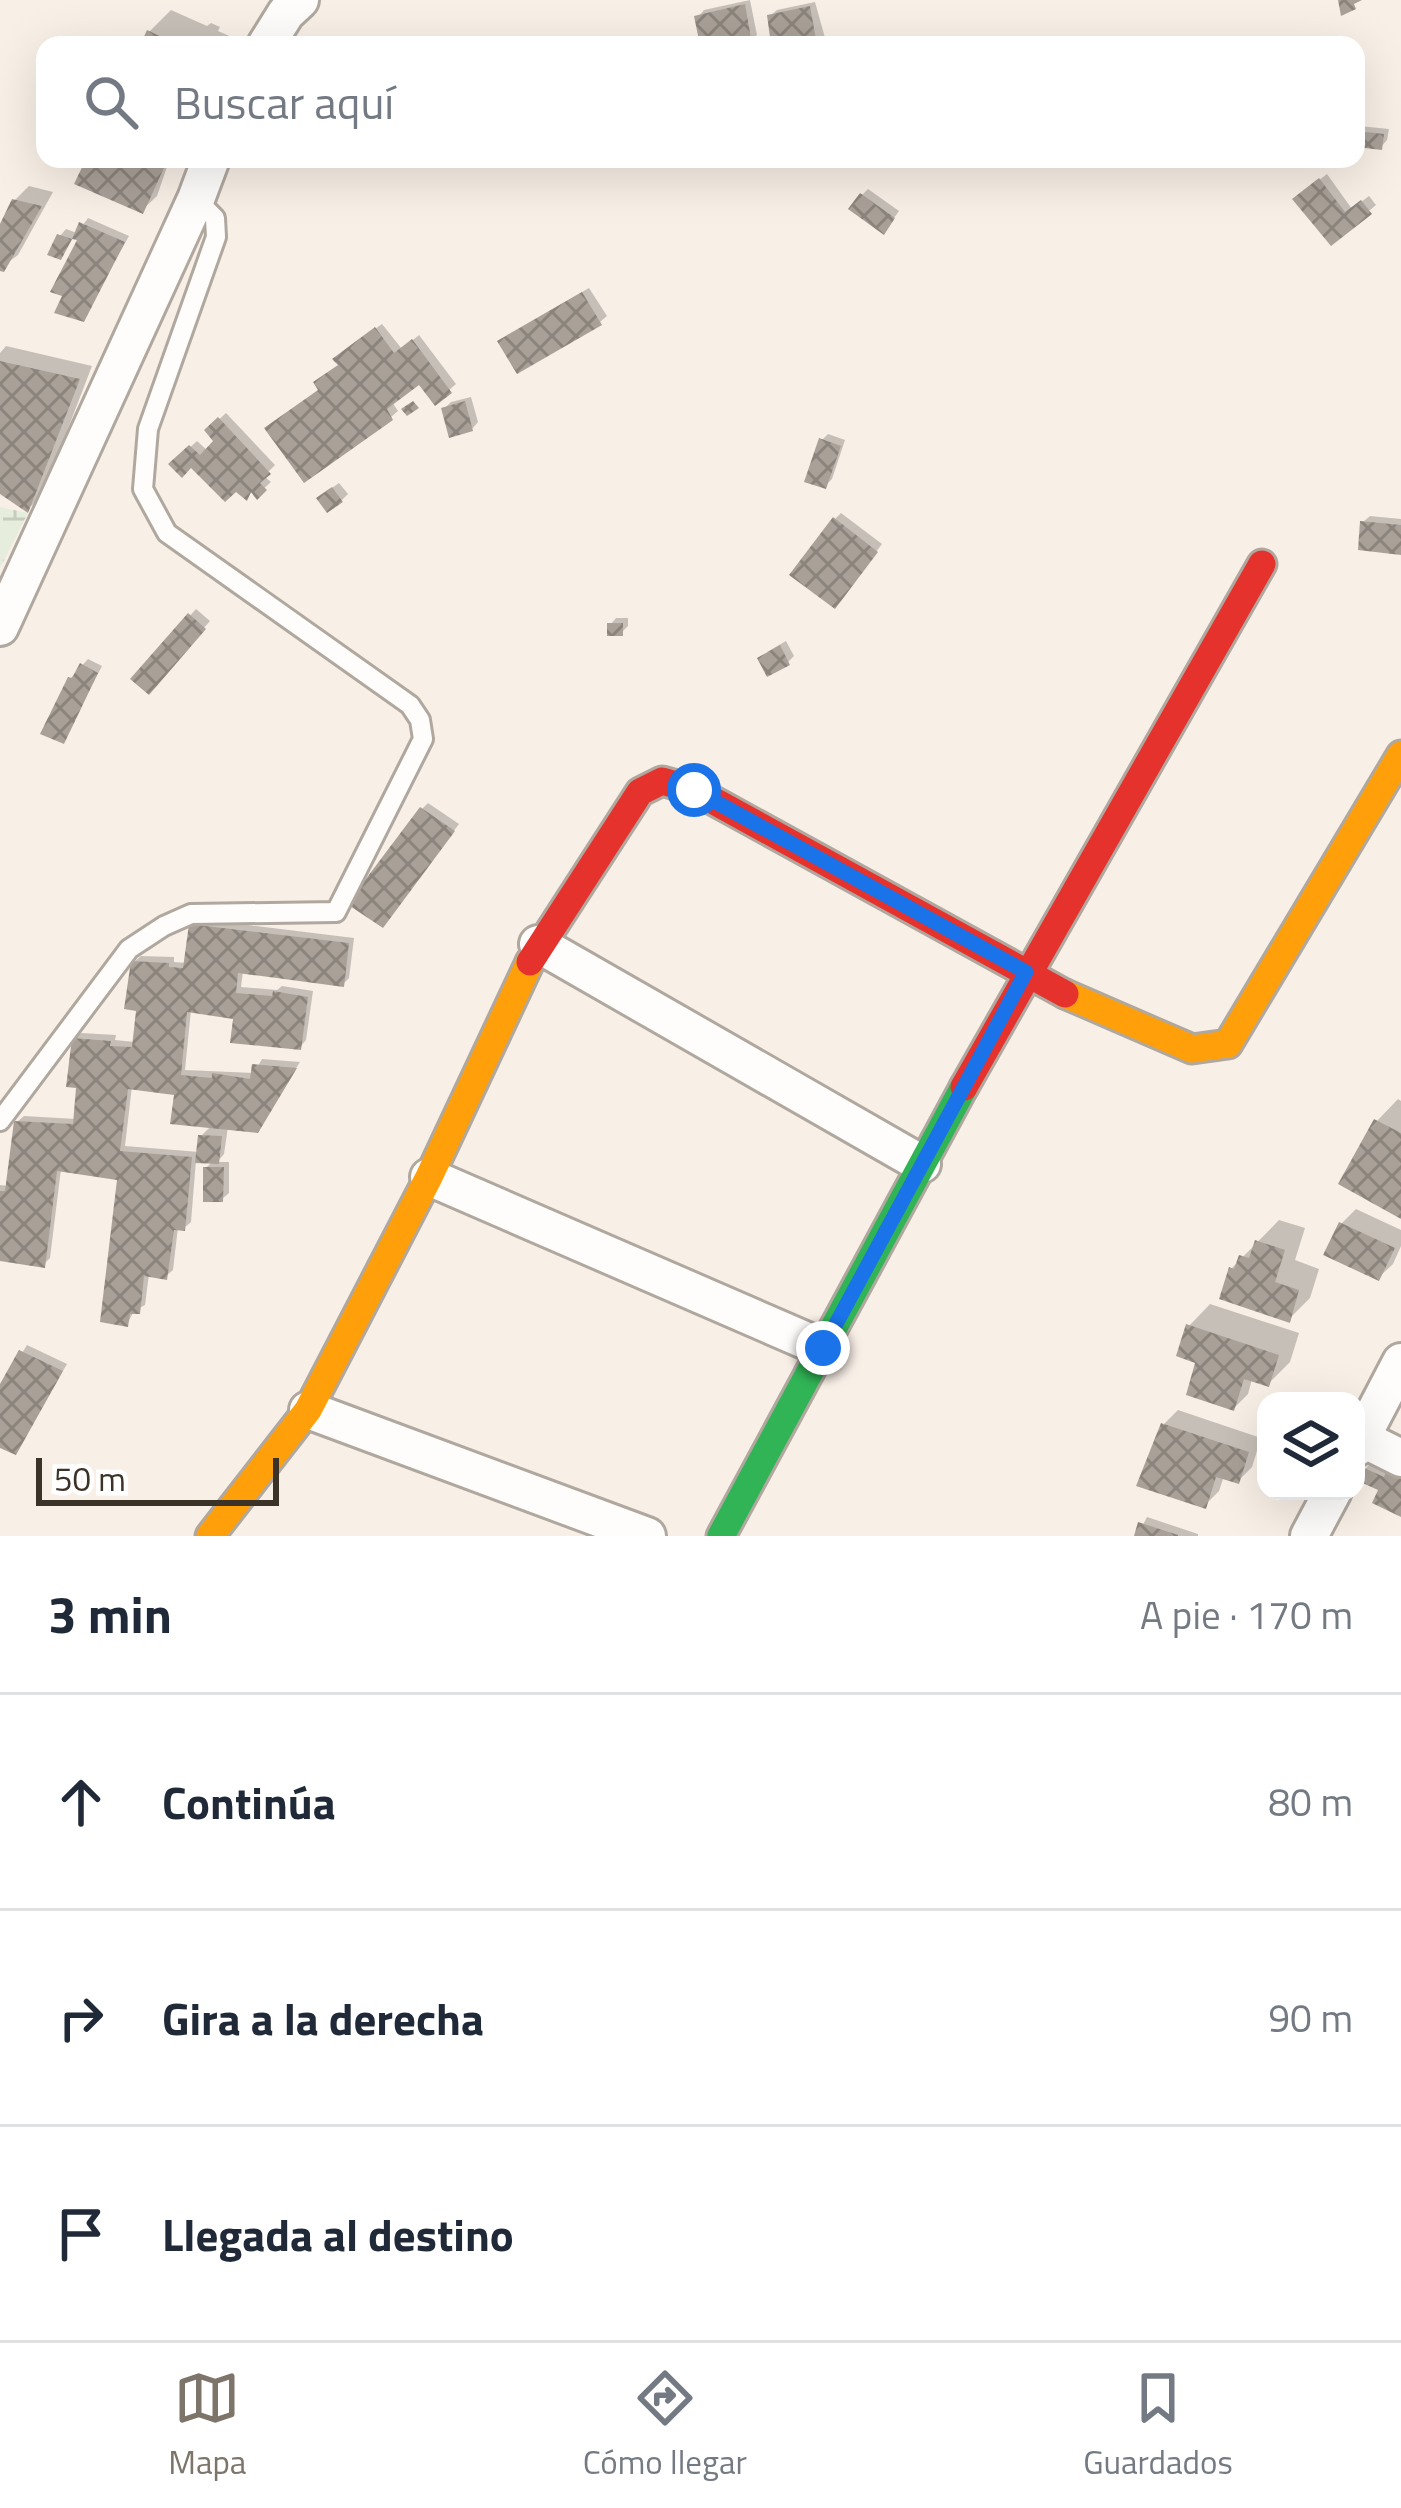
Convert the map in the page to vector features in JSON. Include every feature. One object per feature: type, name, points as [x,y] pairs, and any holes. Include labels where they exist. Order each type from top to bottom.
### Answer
[{"type":"street","points":[[272,36],[300,0]]},
{"type":"street","points":[[0,627],[208,168]]},
{"type":"street","points":[[722,1536],[1026,972],[1262,564]]},
{"type":"street","points":[[210,1536],[308,1410],[429,1177],[538,944],[640,792],[662,781],[694,790],[1026,972],[1192,1049],[1228,1044],[1401,755]]},
{"type":"street","points":[[538,944],[922,1164]]},
{"type":"street","points":[[429,1177],[823,1348]]},
{"type":"street","points":[[1365,1431],[1401,1362]]},
{"type":"street","points":[[308,1410],[646,1536]]},
{"type":"street","points":[[1365,1445],[1401,1458]]},
{"type":"street","points":[[1309,1536],[1328,1500]]},
{"type":"lane","points":[[0,1121],[129,949],[164,926],[191,914],[336,912],[423,739],[420,720],[410,705],[166,533],[143,488],[148,429],[216,237],[215,218],[196,199]]},
{"type":"green space","points":[[0,507],[28,513],[0,568]]},
{"type":"building","points":[[1338,0],[1362,0],[1341,16]]},
{"type":"building","points":[[745,4],[751,36],[698,36],[694,16]]},
{"type":"building","points":[[810,6],[815,36],[770,36],[767,15]]},
{"type":"building","points":[[1365,132],[1384,134],[1382,150],[1365,148]]},
{"type":"building","points":[[82,168],[164,168],[143,214],[74,184]]},
{"type":"building","points":[[1319,178],[1345,212],[1361,200],[1372,214],[1331,246],[1292,199]]},
{"type":"building","points":[[860,193],[895,218],[884,235],[848,209]]},
{"type":"building","points":[[12,199],[42,206],[4,272],[0,271],[0,224]]},
{"type":"building","points":[[79,222],[125,242],[84,322],[54,313],[62,296],[50,292],[77,240],[72,239]]},
{"type":"building","points":[[57,234],[72,239],[61,260],[47,255]]},
{"type":"building","points":[[582,292],[602,325],[517,374],[497,341]]},
{"type":"building","points":[[375,327],[394,353],[412,339],[452,393],[435,406],[419,385],[387,409],[393,420],[304,483],[264,428],[318,390],[313,382],[338,365],[332,359]]},
{"type":"building","points":[[0,361],[80,379],[28,513],[0,494]]},
{"type":"building","points":[[413,401],[419,408],[407,416],[401,409]]},
{"type":"building","points":[[465,401],[473,431],[449,438],[441,408]]},
{"type":"building","points":[[218,417],[271,474],[260,483],[267,490],[257,500],[251,492],[247,501],[236,492],[225,502],[191,468],[182,478],[168,464],[189,445],[200,455],[213,441],[204,430]]},
{"type":"building","points":[[819,438],[841,446],[826,489],[804,482]]},
{"type":"building","points":[[332,487],[343,502],[327,513],[316,498]]},
{"type":"building","points":[[833,517],[878,552],[835,609],[789,575]]},
{"type":"building","points":[[1360,521],[1401,525],[1401,555],[1358,550]]},
{"type":"building","points":[[188,613],[206,629],[149,695],[130,679]]},
{"type":"building","points":[[607,623],[623,623],[623,636],[607,636]]},
{"type":"building","points":[[780,645],[790,665],[767,677],[757,658]]},
{"type":"building","points":[[80,663],[98,673],[64,744],[40,734]]},
{"type":"building","points":[[420,807],[455,831],[383,928],[347,904]]},
{"type":"building","points":[[189,924],[349,943],[344,987],[238,973],[236,993],[272,996],[273,991],[308,997],[301,1050],[230,1043],[233,1019],[187,1012],[181,1075],[212,1078],[212,1073],[250,1079],[252,1064],[297,1068],[258,1133],[170,1124],[174,1095],[128,1089],[120,1151],[192,1157],[185,1231],[174,1230],[167,1280],[144,1276],[140,1314],[130,1314],[128,1327],[100,1322],[117,1180],[57,1171],[45,1268],[0,1261],[0,1191],[5,1191],[14,1121],[73,1124],[76,1088],[66,1087],[72,1038],[132,1047],[136,1011],[124,1009],[131,961],[183,968]]},
{"type":"building","points":[[1374,1119],[1401,1133],[1401,1219],[1338,1184]]},
{"type":"building","points":[[198,1135],[222,1136],[219,1164],[195,1163]]},
{"type":"building","points":[[203,1167],[224,1167],[223,1202],[203,1202]]},
{"type":"building","points":[[1339,1222],[1395,1248],[1379,1281],[1323,1255]]},
{"type":"building","points":[[1255,1240],[1285,1250],[1275,1282],[1299,1290],[1290,1323],[1219,1299],[1229,1267],[1234,1269],[1239,1255],[1249,1258]]},
{"type":"building","points":[[1186,1324],[1279,1355],[1269,1387],[1244,1379],[1234,1411],[1186,1395],[1195,1363],[1176,1356]]},
{"type":"building","points":[[19,1350],[63,1371],[16,1455],[0,1448],[0,1384]]},
{"type":"building","points":[[1161,1423],[1249,1452],[1239,1484],[1216,1477],[1206,1509],[1136,1486]]},
{"type":"building","points":[[1365,1468],[1401,1479],[1401,1517],[1372,1503],[1378,1490],[1365,1484]]},
{"type":"building","points":[[1138,1522],[1178,1535],[1178,1536],[1134,1536]]},
{"type":"traffic: fast","points":[[721,1536],[964,1087]]},
{"type":"traffic: slow","points":[[1065,994],[1192,1049],[1228,1044],[1401,755]]},
{"type":"traffic: slow","points":[[210,1536],[308,1410],[429,1177],[530,962]]},
{"type":"traffic: jam","points":[[964,1087],[1262,564]]},
{"type":"traffic: jam","points":[[530,962],[640,792],[662,781],[694,790],[1065,994]]},
{"type":"route","points":[[694,790],[1026,972],[823,1348]]}]
